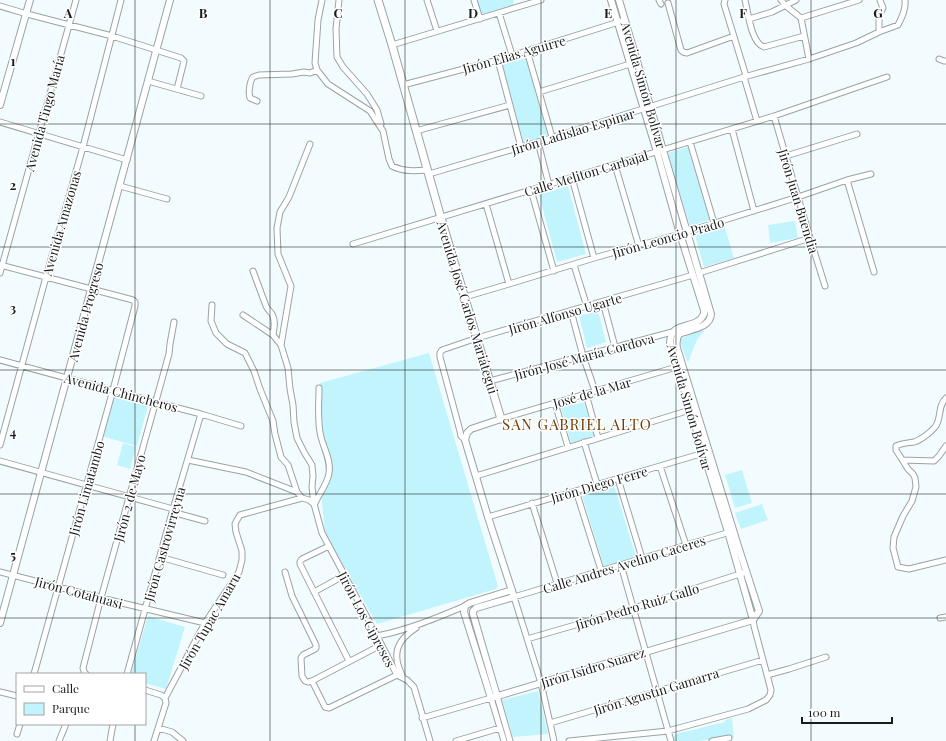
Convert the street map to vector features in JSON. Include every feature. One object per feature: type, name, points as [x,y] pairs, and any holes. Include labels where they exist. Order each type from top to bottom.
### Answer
[{"type":"main road","name":"Avenida José Carlos Mariátegui","points":[[378,0],[501,419]]},
{"type":"street","points":[[0,105],[30,0]]},
{"type":"street","name":"Avenida Tingo María","points":[[0,272],[76,0]]},
{"type":"street","name":"Avenida Amazonas","points":[[0,445],[83,148],[122,0]]},
{"type":"street","name":"Avenida Progreso","points":[[0,623],[170,0]]},
{"type":"street","points":[[322,0],[318,20],[317,70],[328,84],[370,111],[383,131]]},
{"type":"street","points":[[339,0],[336,29],[337,57],[343,67],[368,94],[377,110],[383,131]]},
{"type":"street","points":[[427,0],[437,31]]},
{"type":"street","points":[[474,0],[480,19]]},
{"type":"street","points":[[518,0],[519,6]]},
{"type":"street","points":[[392,45],[541,0]]},
{"type":"street","name":"Avenida Simón Bolívar","points":[[611,0],[630,64],[647,108]]},
{"type":"street","name":"Avenida Simón Bolívar","points":[[619,0],[647,108],[687,232],[704,314],[699,321],[676,329],[672,332],[670,344],[679,366],[744,573],[759,610],[753,620]]},
{"type":"street","points":[[725,0],[724,4],[757,121]]},
{"type":"street","points":[[744,0],[754,36],[761,46],[764,47],[804,36]]},
{"type":"street","points":[[781,0],[786,6],[802,18],[809,59]]},
{"type":"street","points":[[749,19],[772,12],[796,0]]},
{"type":"street","points":[[802,18],[859,0]]},
{"type":"street","points":[[879,32],[879,16],[883,8],[880,0]]},
{"type":"street","name":"Jirón Ladislao Espinar","points":[[383,131],[392,166],[406,171],[428,172],[538,142],[745,76],[809,59],[856,43],[898,25],[904,15],[905,0]]},
{"type":"street","points":[[668,3],[681,50],[683,52],[687,53],[734,36]]},
{"type":"street","points":[[0,6],[112,36],[183,59],[184,61],[176,89]]},
{"type":"street","points":[[499,13],[512,55]]},
{"type":"street","name":"Jirón Elias Aguirre","points":[[403,85],[498,60],[625,20]]},
{"type":"street","points":[[527,51],[552,137]]},
{"type":"street","points":[[498,60],[521,147]]},
{"type":"street","points":[[939,60],[946,61]]},
{"type":"street","points":[[539,92],[630,64]]},
{"type":"street","points":[[257,101],[250,98],[248,95],[252,78],[256,76],[304,72],[310,73],[317,70]]},
{"type":"street","name":"Calle Meliton Carbajal","points":[[353,244],[774,116],[887,77]]},
{"type":"street","points":[[148,81],[201,96]]},
{"type":"street","points":[[416,131],[510,105]]},
{"type":"street","name":"Jirón Juan Buendia","points":[[774,116],[825,286]]},
{"type":"street","points":[[0,122],[127,160]]},
{"type":"street","points":[[732,129],[754,211]]},
{"type":"street","points":[[786,156],[857,134]]},
{"type":"street","points":[[538,142],[549,185]]},
{"type":"street","points":[[690,142],[714,224]]},
{"type":"street","points":[[282,346],[290,286],[288,277],[278,254],[276,228],[280,212],[289,197],[310,144]]},
{"type":"street","name":"Avenida Simón Bolívar","points":[[660,151],[680,234],[711,317],[705,325],[679,334],[676,345],[679,366],[690,410],[706,452]]},
{"type":"street","points":[[615,165],[639,246]]},
{"type":"street","name":"Jirón Leoncio Prado","points":[[464,297],[714,224],[847,180],[871,174]]},
{"type":"street","points":[[572,178],[594,258]]},
{"type":"street","points":[[847,180],[874,272]]},
{"type":"street","points":[[120,186],[168,199]]},
{"type":"street","points":[[531,190],[554,271]]},
{"type":"street","points":[[486,204],[509,284]]},
{"type":"street","name":"Jirón Alfonso Ugarte","points":[[465,440],[461,436],[457,424],[440,357],[442,350],[477,338],[603,302],[810,238]]},
{"type":"street","points":[[574,264],[586,307]]},
{"type":"street","points":[[1,265],[91,289]]},
{"type":"street","points":[[253,271],[268,311],[272,315],[275,324],[273,335]]},
{"type":"street","name":"Jirón Limatambo","points":[[34,673],[136,306],[133,300],[91,289]]},
{"type":"street","points":[[603,302],[615,347]]},
{"type":"street","points":[[212,305],[211,321],[216,333],[227,344],[245,353],[254,371],[273,421],[281,457],[288,466],[297,492],[302,498],[309,500],[314,504],[327,480],[330,465],[321,437],[318,388]]},
{"type":"street","points":[[570,311],[595,391]]},
{"type":"street","points":[[243,315],[273,335],[282,346]]},
{"type":"street","name":"Jirón 2 de Mayo","points":[[85,673],[83,668],[101,598],[169,354],[174,322]]},
{"type":"street","name":"Jirón José María Cordova","points":[[490,381],[672,332],[679,334]]},
{"type":"street","name":"Jirón Los Cipreses","points":[[282,346],[288,368],[297,438],[312,465],[314,504],[322,533],[397,675],[407,680],[414,687],[430,741]]},
{"type":"street","name":"Avenida Chincheros","points":[[0,360],[241,426]]},
{"type":"street","name":"José de la Mar","points":[[501,419],[679,366]]},
{"type":"street","points":[[586,394],[598,438]]},
{"type":"street","points":[[946,398],[941,404],[936,427],[917,441],[896,446],[896,450],[915,478],[916,487],[912,501],[903,516],[894,537],[893,548],[898,567],[909,569],[946,560]]},
{"type":"street","points":[[555,403],[568,447]]},
{"type":"street","points":[[476,476],[690,410]]},
{"type":"street","name":"Jirón Castrovirreyna","points":[[127,673],[172,510],[201,414]]},
{"type":"street","points":[[501,419],[471,429],[467,433],[465,440],[541,683],[554,741]]},
{"type":"street","points":[[584,442],[597,484]]},
{"type":"street","points":[[903,460],[934,460],[946,446]]},
{"type":"street","name":"Jirón Diego Ferre","points":[[488,516],[706,452]]},
{"type":"street","points":[[0,460],[129,496],[205,521]]},
{"type":"street","points":[[188,460],[246,472],[297,492]]},
{"type":"street","points":[[660,466],[686,545]]},
{"type":"street","points":[[618,478],[642,558]]},
{"type":"street","points":[[576,491],[600,570]]},
{"type":"street","name":"Jirón Tupac Amaru","points":[[154,741],[166,703],[165,698],[205,623],[239,572],[242,560],[242,551],[236,532],[236,520],[240,516],[302,498]]},
{"type":"street","points":[[532,503],[557,583]]},
{"type":"street","name":"Calle Andres Avelino Caceres","points":[[513,594],[557,583],[731,532]]},
{"type":"street","points":[[328,546],[302,560],[300,564],[349,661]]},
{"type":"street","points":[[160,557],[223,575]]},
{"type":"street","points":[[621,564],[671,741]]},
{"type":"street","name":"Jirón Cotahuasi","points":[[0,572],[205,623]]},
{"type":"street","points":[[285,572],[292,596],[316,645],[315,649],[303,655],[301,658],[302,676],[305,681],[312,681],[381,645]]},
{"type":"street","name":"Avenida Simón Bolívar","points":[[668,731],[748,709],[766,700],[770,696],[771,690],[754,626],[744,573]]},
{"type":"street","name":"Jirón Pedro Ruiz Gallo","points":[[527,639],[634,608],[744,573]]},
{"type":"street","points":[[314,592],[345,575]]},
{"type":"street","points":[[377,636],[422,624],[470,603],[513,594]]},
{"type":"street","points":[[504,741],[473,614],[476,608],[513,594]]},
{"type":"street","points":[[465,606],[464,612],[510,741]]},
{"type":"street","name":"Jirón Isidro Suarez","points":[[422,718],[753,620]]},
{"type":"street","points":[[403,678],[396,659],[397,651],[404,637],[422,624]]},
{"type":"street","points":[[766,675],[826,657]]},
{"type":"street","name":"Jirón Agustín Gamarra","points":[[550,723],[763,660]]},
{"type":"street","points":[[312,681],[325,707],[329,708],[397,675]]},
{"type":"street","points":[[146,690],[161,695],[165,698]]},
{"type":"street","points":[[0,692],[16,696]]},
{"type":"street","points":[[18,734],[20,725]]},
{"type":"street","points":[[59,741],[66,725]]},
{"type":"street","points":[[110,741],[113,725]]},
{"type":"street","points":[[158,728],[172,732],[183,741]]},
{"type":"street","points":[[456,741],[500,728]]},
{"type":"street","points":[[569,741],[668,731]]},
{"type":"street","points":[[631,735],[632,741]]},
{"type":"street","points":[[712,741],[730,738]]},
{"type":"green space","points":[[477,0],[513,0],[514,5],[481,14]]},
{"type":"green space","points":[[526,58],[548,136],[524,143],[501,65]]},
{"type":"green space","points":[[688,147],[710,220],[690,226],[667,153]]},
{"type":"green space","points":[[568,186],[586,254],[557,262],[539,195]]},
{"type":"green space","points":[[795,221],[798,238],[770,243],[768,225]]},
{"type":"green space","points":[[724,225],[734,258],[704,267],[695,236],[696,232]]},
{"type":"green space","points":[[598,311],[606,342],[587,348],[579,316]]},
{"type":"green space","points":[[702,330],[704,331],[696,342],[689,361],[687,361],[679,339]]},
{"type":"green space","points":[[429,353],[498,586],[496,589],[377,624],[325,532],[321,493],[329,480],[321,427],[320,383]]},
{"type":"green space","points":[[112,396],[148,405],[137,446],[101,436]]},
{"type":"green space","points":[[584,402],[594,437],[571,443],[561,408]]},
{"type":"green space","points":[[123,443],[136,447],[130,469],[117,465]]},
{"type":"green space","points":[[742,470],[752,503],[735,508],[725,475]]},
{"type":"green space","points":[[614,485],[636,557],[604,567],[582,495]]},
{"type":"green space","points":[[762,504],[768,520],[741,529],[735,513]]},
{"type":"green space","points":[[148,616],[185,627],[166,689],[146,683],[146,673],[131,673]]},
{"type":"green space","points":[[538,691],[548,734],[513,737],[502,700]]},
{"type":"green space","points":[[732,718],[734,738],[697,741],[674,740],[674,736],[676,734],[725,722],[725,720]]},
{"type":"district","name":"SAN GABRIEL ALTO","points":[[577,424]]}]
